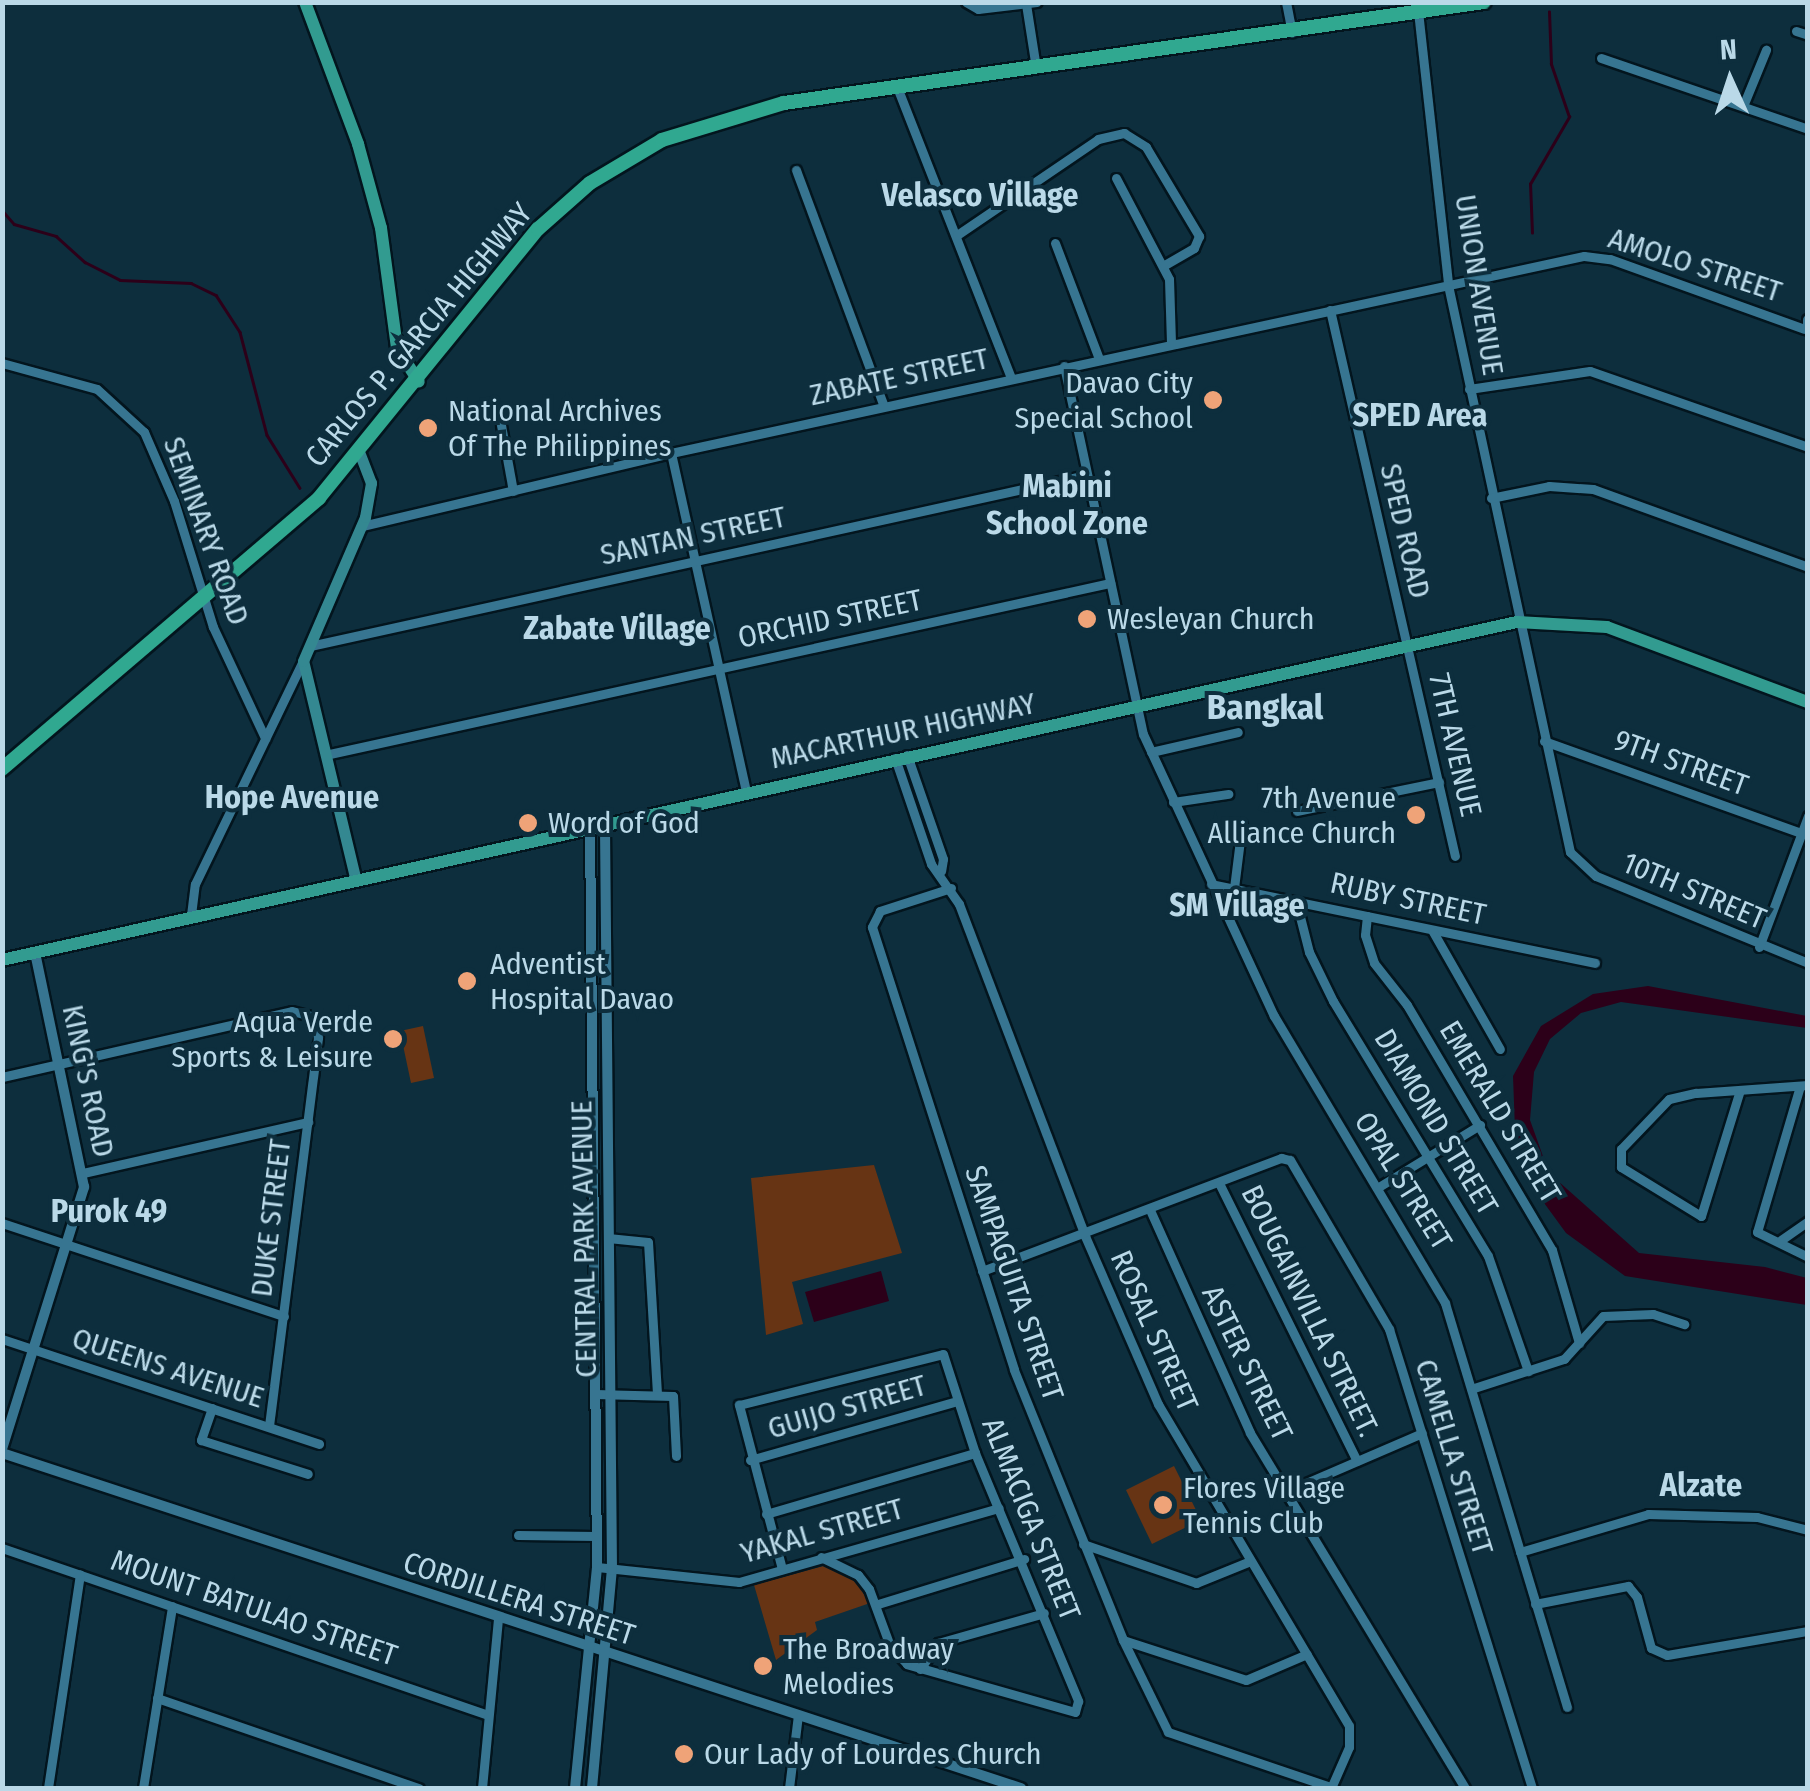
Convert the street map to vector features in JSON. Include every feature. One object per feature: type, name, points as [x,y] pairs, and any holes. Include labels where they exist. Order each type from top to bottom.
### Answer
[{"type":"highway","name":"CARLOS P. GARCIA HIGHWAY","points":[[2,769],[292,523],[360,454],[538,230],[632,156],[753,109],[1292,32],[1418,7],[1484,2]]},
{"type":"main road","points":[[304,2],[368,180],[397,348],[419,382]]},
{"type":"main road","points":[[355,877],[302,661],[362,526],[371,483],[360,454]]},
{"type":"main road","name":"MACARTHUR HIGHWAY","points":[[2,960],[355,877],[1517,622],[1593,623],[1808,702]]},
{"type":"street","points":[[968,5],[1037,2]]},
{"type":"street","points":[[1286,2],[1292,32]]},
{"type":"street","points":[[1026,4],[1036,68]]},
{"type":"street","name":"UNION AVENUE","points":[[1418,7],[1448,285],[1517,622],[1570,852]]},
{"type":"street","points":[[1796,31],[1808,35]]},
{"type":"street","points":[[1743,106],[1766,50]]},
{"type":"street","points":[[1600,58],[1808,129]]},
{"type":"street","points":[[896,87],[1011,378]]},
{"type":"street","points":[[957,234],[1098,139],[1124,134],[1146,147],[1198,236],[1194,248],[1164,265]]},
{"type":"street","points":[[796,170],[884,406]]},
{"type":"street","points":[[1116,178],[1164,265],[1171,344]]},
{"type":"street","points":[[1055,243],[1099,359]]},
{"type":"street","name":"AMOLO STREET","points":[[1448,285],[1593,256],[1806,326]]},
{"type":"street","name":"ZABATE STREET","points":[[362,526],[671,453],[1448,285]]},
{"type":"street","name":"SPED ROAD","points":[[1330,310],[1406,647]]},
{"type":"street","name":"SEMINARY ROAD","points":[[2,364],[96,389],[130,415],[165,475],[202,597],[265,738]]},
{"type":"street","name":"OPAL STREET","points":[[1064,366],[1150,752],[1286,1038],[1446,1303],[1567,1707]]},
{"type":"street","points":[[1469,389],[1590,371],[1808,447]]},
{"type":"street","points":[[501,425],[513,491]]},
{"type":"street","points":[[671,453],[746,790]]},
{"type":"street","name":"SANTAN STREET","points":[[310,646],[1086,476]]},
{"type":"street","points":[[1492,498],[1548,486],[1593,489],[1808,567]]},
{"type":"street","name":"ORCHID STREET","points":[[326,755],[1110,583]]},
{"type":"street","name":"7TH AVENUE","points":[[1406,647],[1455,856]]},
{"type":"street","points":[[191,914],[194,884],[302,661]]},
{"type":"street","points":[[1150,752],[1238,732]]},
{"type":"street","name":"9TH STREET","points":[[1544,742],[1801,833]]},
{"type":"street","name":"ROSAL STREET","points":[[901,756],[943,860],[941,870],[1085,1236],[1171,1431],[1307,1654],[1350,1733],[1332,1788]]},
{"type":"street","points":[[1297,811],[1439,782]]},
{"type":"street","points":[[1174,802],[1228,794]]},
{"type":"street","points":[[1759,947],[1808,816]]},
{"type":"street","name":"CENTRAL PARK AVENUE","points":[[592,1788],[608,1654],[612,1570],[605,822]]},
{"type":"street","points":[[1234,888],[1242,824]]},
{"type":"street","name":"CENTRAL PARK AVENUE","points":[[575,1788],[596,1568],[590,825]]},
{"type":"street","name":"10TH STREET","points":[[1570,852],[1596,876],[1759,947],[1808,963]]},
{"type":"street","name":"RUBY STREET","points":[[1211,884],[1595,963]]},
{"type":"street","name":"SAMPAGUITA STREET","points":[[951,888],[880,911],[871,923],[982,1272],[1122,1640],[1168,1732],[1332,1788]]},
{"type":"street","name":"DIAMOND STREET","points":[[1296,901],[1318,972],[1498,1277],[1528,1370]]},
{"type":"street","name":"EMERALD STREET","points":[[1367,916],[1365,936],[1374,963],[1480,1125],[1552,1250],[1578,1343]]},
{"type":"street","points":[[1432,929],[1500,1049]]},
{"type":"street","points":[[591,944],[606,944]]},
{"type":"street","name":"KING'S ROAD","points":[[2,1451],[31,1350],[80,1211],[83,1174],[34,952]]},
{"type":"street","name":"DUKE STREET","points":[[60,1063],[292,1011],[315,1017],[308,1122],[269,1426]]},
{"type":"street","points":[[2,1077],[60,1063]]},
{"type":"street","points":[[1740,1090],[1701,1216],[1628,1174],[1618,1156],[1669,1099],[1740,1090],[1804,1086],[1757,1232],[1781,1240],[1808,1258]]},
{"type":"street","points":[[592,1092],[607,1092]]},
{"type":"street","points":[[83,1174],[308,1122]]},
{"type":"street","points":[[1378,1188],[1480,1125]]},
{"type":"street","name":"CAMELLA STREET","points":[[1219,1182],[1287,1158],[1388,1329],[1532,1788]]},
{"type":"street","points":[[982,1272],[1219,1182]]},
{"type":"street","name":"BOUGAINVILLA STREET.","points":[[1219,1182],[1357,1462]]},
{"type":"street","name":"ASTER STREET","points":[[1150,1210],[1228,1391],[1464,1788]]},
{"type":"street","points":[[1781,1240],[1808,1221]]},
{"type":"street","points":[[2,1223],[284,1316]]},
{"type":"street","points":[[608,1238],[648,1242],[658,1395]]},
{"type":"street","points":[[1474,1388],[1564,1359],[1594,1322],[1617,1313],[1684,1324]]},
{"type":"street","name":"QUEENS AVENUE","points":[[2,1340],[319,1444]]},
{"type":"street","name":"ALMACIGA STREET","points":[[750,1460],[739,1405],[943,1354],[976,1453],[1024,1559],[1078,1701],[1075,1712],[1062,1713],[920,1668]]},
{"type":"street","points":[[594,1394],[673,1396],[676,1456]]},
{"type":"street","name":"GUIJO STREET","points":[[750,1460],[957,1401]]},
{"type":"street","points":[[212,1408],[201,1440],[308,1474]]},
{"type":"street","points":[[1285,1492],[1422,1433]]},
{"type":"street","name":"CORDILLERA STREET","points":[[2,1451],[498,1619],[1020,1788]]},
{"type":"street","points":[[766,1514],[976,1453]]},
{"type":"street","points":[[750,1460],[782,1569]]},
{"type":"street","name":"YAKAL STREET","points":[[596,1568],[739,1582],[999,1508]]},
{"type":"street","points":[[1520,1552],[1648,1514],[1756,1517],[1808,1530]]},
{"type":"street","points":[[518,1536],[596,1536]]},
{"type":"street","points":[[1083,1544],[1196,1584],[1248,1562]]},
{"type":"street","name":"MOUNT BATULAO STREET","points":[[2,1548],[488,1715]]},
{"type":"street","points":[[821,1558],[858,1575],[878,1604],[896,1656],[920,1668],[938,1643],[1044,1613]]},
{"type":"street","points":[[878,1604],[1024,1559]]},
{"type":"street","points":[[48,1788],[80,1574]]},
{"type":"street","points":[[1535,1604],[1628,1586],[1637,1597],[1651,1648],[1668,1655],[1808,1631]]},
{"type":"street","points":[[143,1788],[172,1606]]},
{"type":"street","points":[[482,1788],[498,1619]]},
{"type":"street","points":[[1122,1640],[1246,1680],[1307,1654]]},
{"type":"street","points":[[157,1698],[419,1788]]},
{"type":"street","points":[[789,1788],[798,1715]]},
{"type":"shaded area","points":[[1648,986],[1807,1016],[1807,1028],[1621,1002],[1581,1013],[1550,1039],[1534,1072],[1530,1120],[1549,1173],[1639,1253],[1765,1267],[1807,1278],[1807,1305],[1625,1276],[1566,1233],[1531,1185],[1515,1130],[1513,1076],[1541,1026],[1593,994]]},
{"type":"shaded area","points":[[423,1026],[434,1078],[411,1083],[400,1031]]},
{"type":"shaded area","points":[[874,1165],[902,1253],[792,1282],[803,1324],[766,1335],[751,1178]]},
{"type":"shaded area","points":[[881,1271],[889,1301],[814,1322],[805,1292]]},
{"type":"shaded area","name":"Flores Village Tennis Club","points":[[1174,1466],[1201,1520],[1152,1544],[1126,1490]]},
{"type":"shaded area","points":[[827,1565],[856,1580],[873,1602],[815,1622],[817,1630],[776,1660],[754,1585]]},
{"type":"waterway","points":[[1532,233],[1530,184],[1569,117],[1551,64],[1549,12]]},
{"type":"waterway","points":[[2,210],[14,224],[56,236],[85,262],[120,280],[191,283],[216,295],[240,332],[267,435],[300,488]]},
{"type":"place","name":"Davao City Special School","points":[[1213,400]]},
{"type":"place","name":"National Archives Of The Philippines","points":[[428,428]]},
{"type":"place","name":"Wesleyan Church","points":[[1087,619]]},
{"type":"place","name":"7th Avenue Alliance Church","points":[[1416,815]]},
{"type":"place","name":"Word of God","points":[[528,823]]},
{"type":"place","name":"Adventist Hospital Davao","points":[[467,981]]},
{"type":"place","name":"Aqua Verde Sports & Leisure","points":[[393,1039]]},
{"type":"place","name":"Flores Village Tennis Club","points":[[1163,1505]]},
{"type":"place","name":"The Broadway Melodies","points":[[763,1666]]},
{"type":"place","name":"Our Lady of Lourdes Church","points":[[684,1754]]},
{"type":"district","name":"Velasco Village","points":[[980,195]]},
{"type":"district","name":"SPED Area","points":[[1420,415]]},
{"type":"district","name":"Mabini School Zone","points":[[1067,506]]},
{"type":"district","name":"Zabate Village","points":[[617,628]]},
{"type":"district","name":"Bangkal","points":[[1265,707]]},
{"type":"district","name":"Hope Avenue","points":[[292,797]]},
{"type":"district","name":"SM Village","points":[[1237,905]]},
{"type":"district","name":"Purok 49","points":[[109,1211]]},
{"type":"district","name":"Alzate","points":[[1701,1485]]}]
